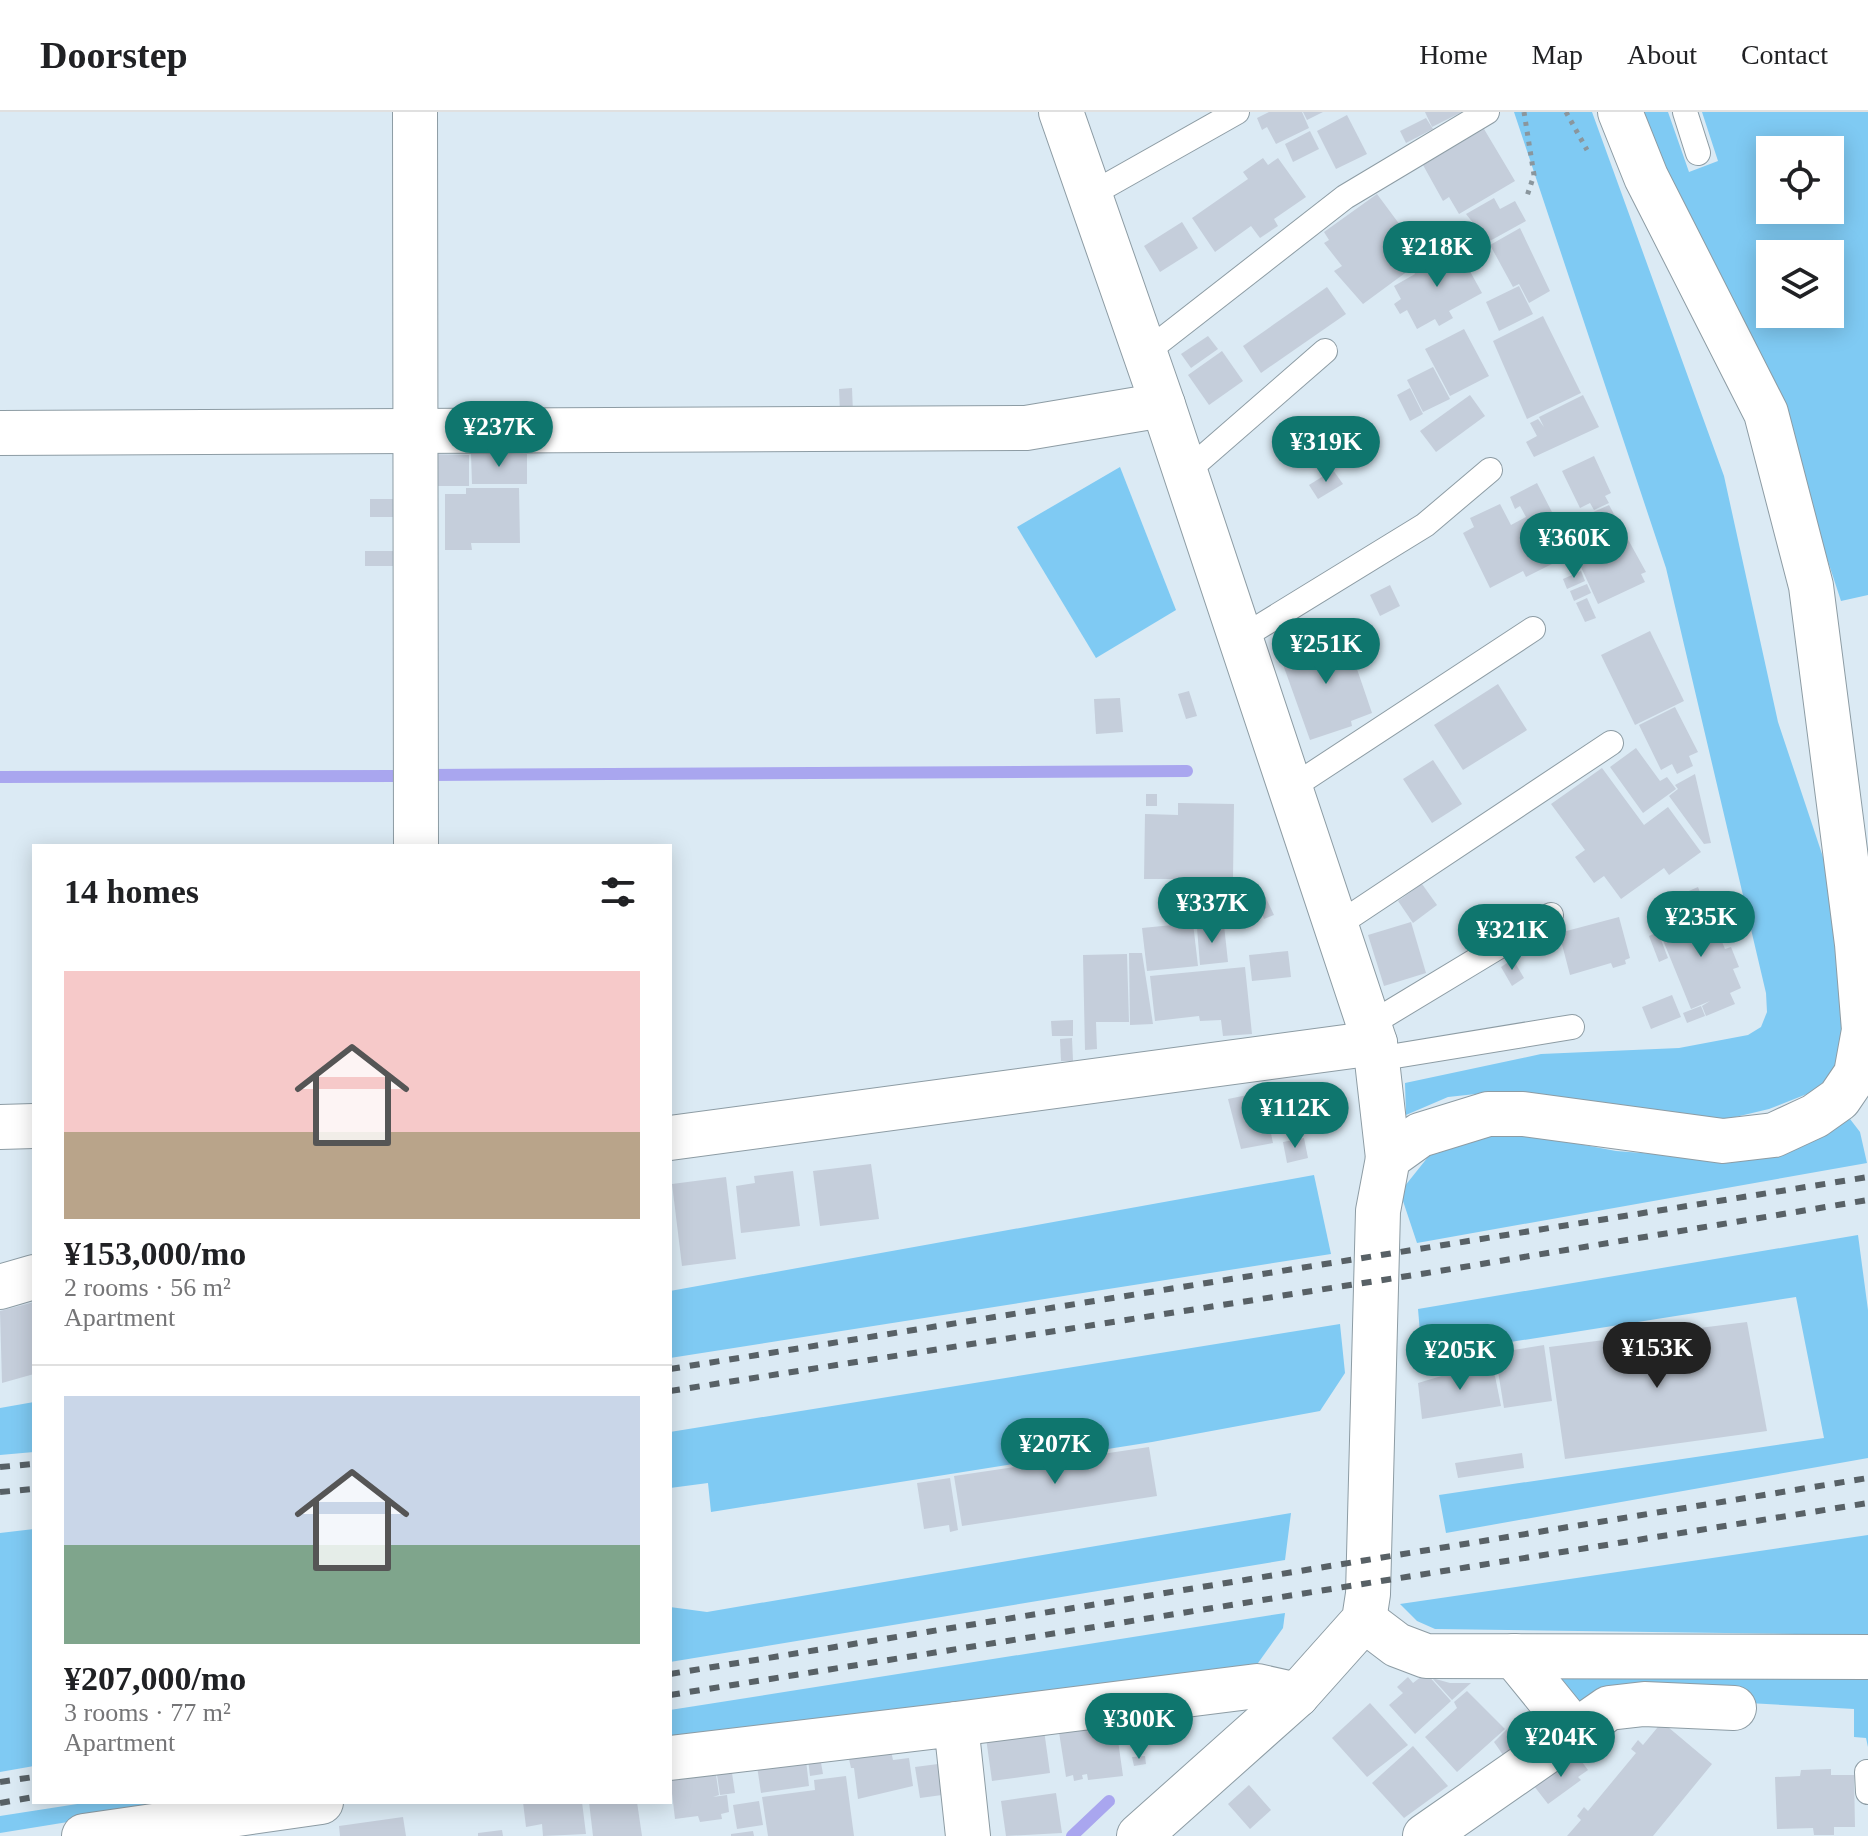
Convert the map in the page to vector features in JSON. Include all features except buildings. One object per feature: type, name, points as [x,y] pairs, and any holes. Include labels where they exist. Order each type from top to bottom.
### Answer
[{"type":"street","points":[[415,112],[416,844]]},
{"type":"street","points":[[1061,112],[1186,472],[1374,1042],[1388,1158],[1378,1211],[1368,1594],[1364,1620],[1297,1695],[1139,1836]]},
{"type":"street","points":[[1388,1158],[1420,1135],[1488,1114],[1523,1114],[1723,1141],[1774,1135],[1827,1108],[1839,1099],[1856,1074],[1864,1030],[1857,944],[1811,586],[1766,413],[1646,177],[1620,112]]},
{"type":"street","points":[[0,433],[1026,428],[1163,405]]},
{"type":"street","points":[[672,1138],[1374,1042]]},
{"type":"street","points":[[0,1127],[32,1126]]},
{"type":"street","points":[[0,1287],[32,1278]]},
{"type":"street","points":[[1364,1620],[1397,1645],[1426,1656],[1868,1657]]},
{"type":"street","points":[[1514,1656],[1575,1731]]},
{"type":"street","points":[[672,1758],[1257,1686],[1297,1695]]},
{"type":"street","points":[[1425,1836],[1609,1708],[1644,1704],[1734,1708]]},
{"type":"street","points":[[956,1724],[968,1836]]},
{"type":"street","points":[[84,1836],[307,1804]]},
{"type":"lane","points":[[1090,195],[1237,112]]},
{"type":"lane","points":[[1145,353],[1345,197],[1487,112]]},
{"type":"lane","points":[[1685,112],[1698,153]]},
{"type":"lane","points":[[1186,472],[1325,351]]},
{"type":"lane","points":[[1241,638],[1425,525],[1490,470]]},
{"type":"lane","points":[[1291,788],[1533,629]]},
{"type":"lane","points":[[1336,926],[1611,743]]},
{"type":"lane","points":[[1374,1042],[1551,915]]},
{"type":"lane","points":[[1374,1042],[1572,1027]]},
{"type":"path","points":[[1524,112],[1534,175],[1527,196]]},
{"type":"shaded area","points":[[1514,112],[1592,112],[1724,476],[1778,722],[1826,866],[1849,1028],[1841,1067],[1812,1092],[1769,1109],[1727,1119],[1485,1093],[1448,1097],[1406,1115],[1405,1083],[1541,1054],[1679,1048],[1748,1035],[1761,1027],[1767,1012],[1766,993],[1666,568]]},
{"type":"shaded area","points":[[1639,112],[1668,112],[1689,172],[1718,161],[1702,112],[1868,112],[1868,595],[1841,601],[1780,414]]},
{"type":"shaded area","points":[[1120,467],[1176,610],[1096,658],[1017,527]]},
{"type":"shaded area","points":[[1850,1119],[1860,1132],[1867,1163],[1417,1243],[1400,1192],[1432,1152],[1495,1135],[1542,1137],[1616,1151],[1694,1157],[1795,1149]]},
{"type":"shaded area","points":[[1314,1175],[1331,1254],[672,1358],[672,1291]]},
{"type":"shaded area","points":[[1858,1235],[1868,1310],[1868,1458],[1446,1533],[1439,1495],[1824,1438],[1796,1297],[1422,1356],[1418,1309]]},
{"type":"shaded area","points":[[1340,1324],[1345,1373],[1320,1411],[1152,1442],[711,1512],[708,1483],[672,1488],[672,1432]]},
{"type":"shaded area","points":[[32,1402],[32,1452],[0,1455],[0,1408]]},
{"type":"shaded area","points":[[1291,1513],[1285,1560],[672,1662],[672,1607],[707,1612]]},
{"type":"shaded area","points":[[32,1529],[32,1766],[0,1772],[0,1533]]},
{"type":"shaded area","points":[[1868,1535],[1868,1635],[1435,1629],[1417,1621],[1400,1604]]},
{"type":"shaded area","points":[[1285,1613],[1283,1628],[1253,1670],[672,1742],[672,1710]]},
{"type":"shaded area","points":[[1868,1674],[1868,1747],[1866,1738],[1854,1737],[1854,1709],[1730,1702],[1584,1713],[1550,1676]]},
{"type":"shaded area","points":[[77,1804],[179,1804],[0,1833],[0,1816]]},
{"type":"waterway","points":[[427,775],[1187,771]]},
{"type":"waterway","points":[[0,777],[399,776]]},
{"type":"waterway","points":[[1072,1836],[1109,1801]]},
{"type":"railway","points":[[672,1369],[1868,1177]]},
{"type":"railway","points":[[672,1391],[1421,1274],[1868,1200]]},
{"type":"railway","points":[[0,1467],[32,1464]]},
{"type":"railway","points":[[672,1674],[1868,1478]]},
{"type":"railway","points":[[0,1492],[32,1489]]},
{"type":"railway","points":[[672,1695],[1868,1503]]},
{"type":"railway","points":[[0,1782],[32,1777]]},
{"type":"railway","points":[[0,1803],[32,1797]]}]
